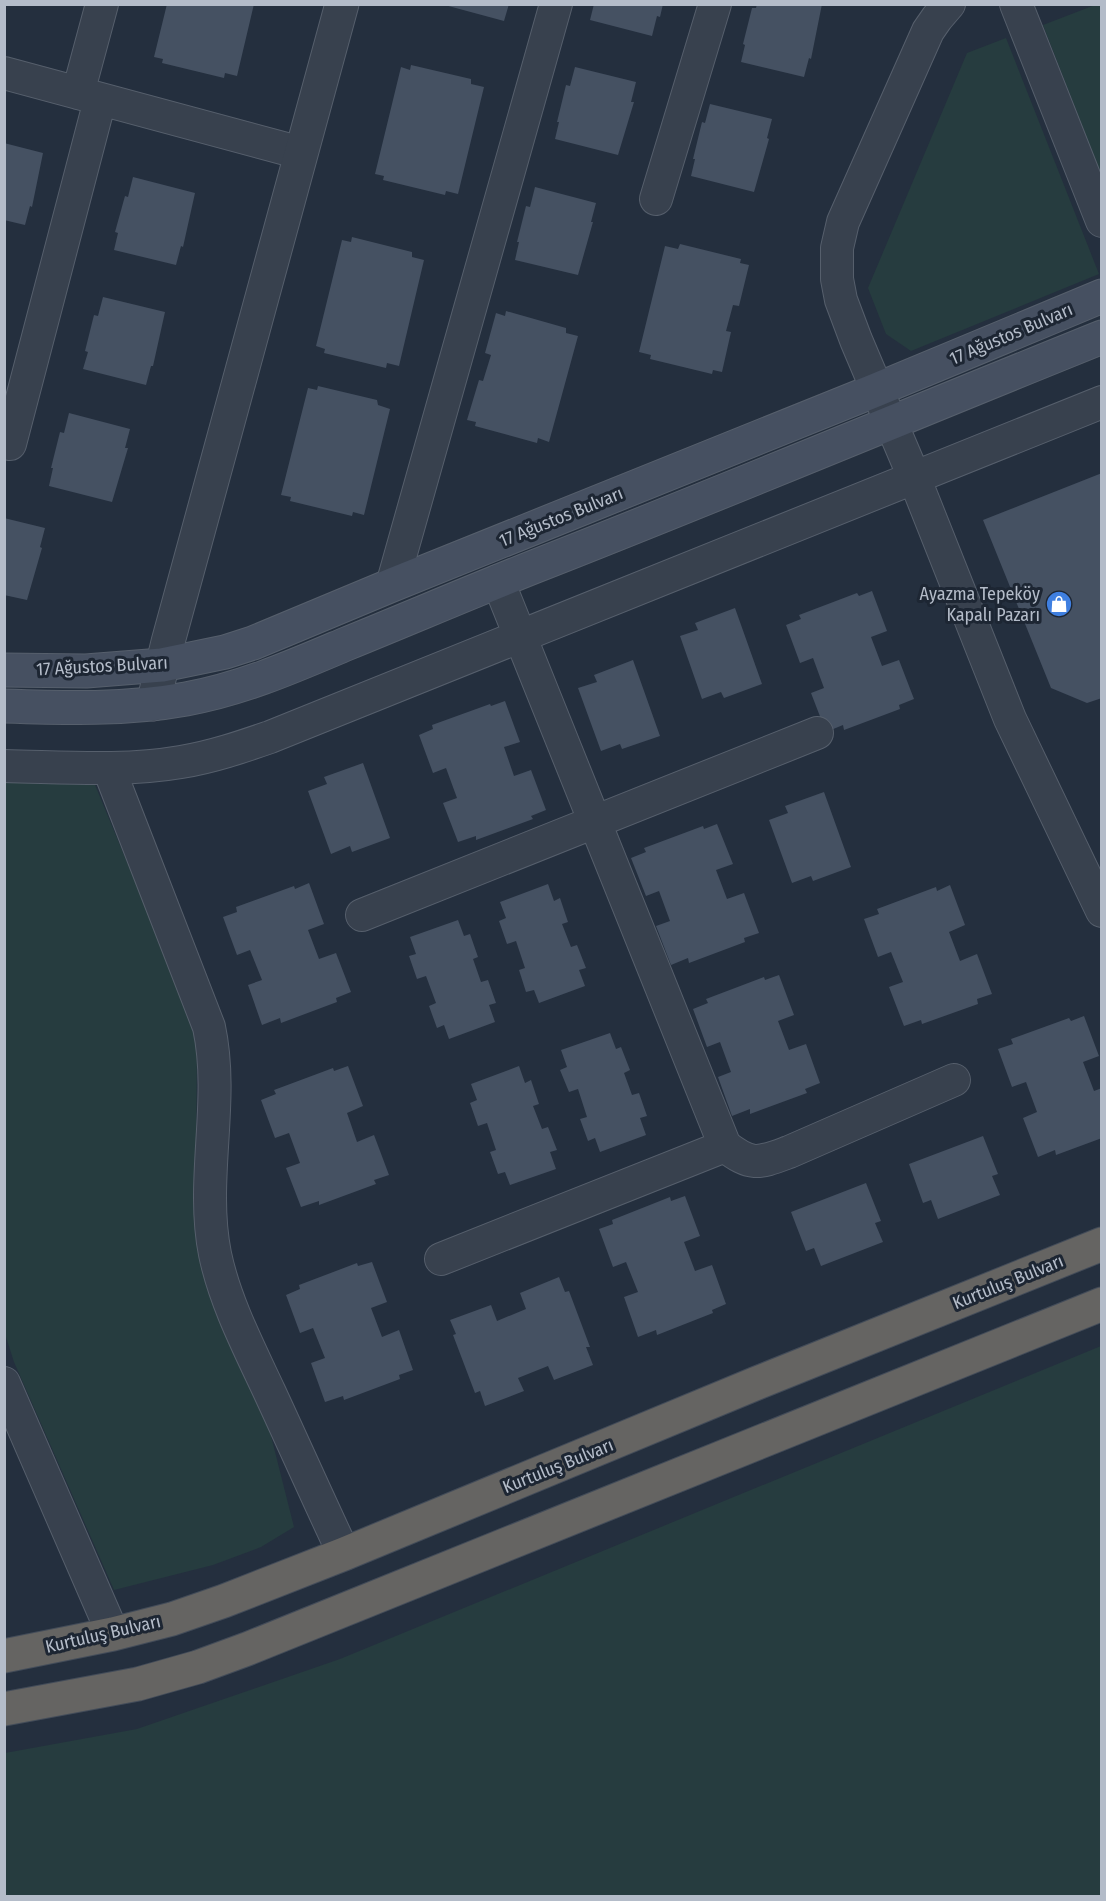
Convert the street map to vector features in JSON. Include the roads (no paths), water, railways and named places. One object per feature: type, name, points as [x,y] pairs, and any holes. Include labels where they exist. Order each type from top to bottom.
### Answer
[{"type":"highway","name":"Kurtuluş Bulvarı","points":[[4,1656],[113,1634],[183,1615],[344,1554],[1101,1244]]},
{"type":"highway","points":[[4,1709],[138,1684],[247,1649],[1101,1304]]},
{"type":"main road","name":"17 Ağustos Bulvarı","points":[[4,670],[86,671],[162,665],[225,652],[253,643],[1101,296]]},
{"type":"main road","name":"17 Ağustos Bulvarı","points":[[4,706],[111,707],[153,704],[209,694],[266,677],[1101,337]]},
{"type":"street","points":[[10,444],[89,96],[102,4]]},
{"type":"street","points":[[153,704],[342,4]]},
{"type":"street","points":[[392,585],[556,4]]},
{"type":"street","points":[[657,199],[715,4]]},
{"type":"street","points":[[949,4],[928,31],[843,222],[837,248],[836,266],[841,300],[1010,718],[1101,911]]},
{"type":"street","points":[[1016,4],[1101,221]]},
{"type":"street","points":[[4,74],[301,153]]},
{"type":"street","points":[[4,766],[109,769],[178,763],[227,752],[270,737],[1101,402]]},
{"type":"street","points":[[498,581],[725,1146],[738,1156],[751,1161],[765,1161],[954,1080]]},
{"type":"street","points":[[362,915],[817,733]]},
{"type":"street","points":[[109,769],[209,1027],[215,1078],[210,1213],[215,1253],[223,1282],[247,1344],[344,1554]]},
{"type":"street","points":[[441,1259],[725,1146]]},
{"type":"street","points":[[4,1383],[113,1634]]},
{"type":"place","name":"Ayazma Tepeköy Kapalı Pazarı","points":[[1059,604]]}]
